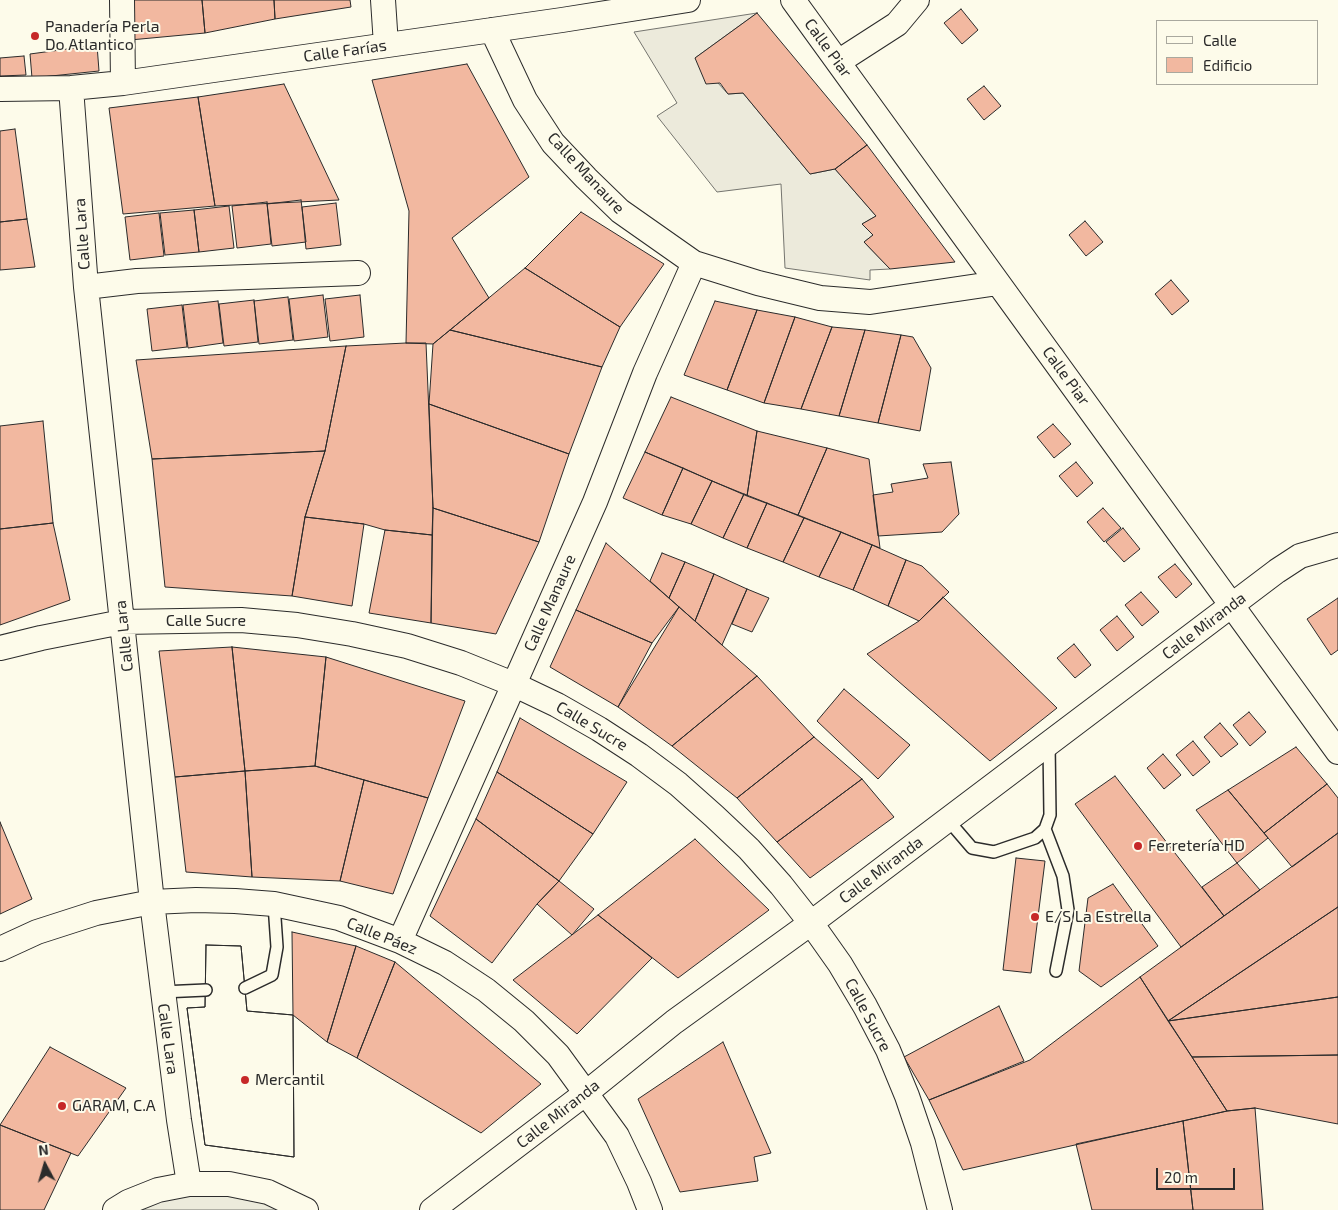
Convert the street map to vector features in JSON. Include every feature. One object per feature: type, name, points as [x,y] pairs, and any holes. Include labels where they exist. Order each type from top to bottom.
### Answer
[{"type":"street","points":[[122,0],[123,83]]},
{"type":"street","points":[[383,0],[386,45]]},
{"type":"street","name":"Calle Farías","points":[[0,89],[71,88],[123,83],[688,0]]},
{"type":"street","name":"Calle Piar","points":[[793,0],[1338,752]]},
{"type":"street","points":[[838,62],[898,24],[917,0]]},
{"type":"street","name":"Calle Manaure","points":[[492,30],[525,100],[553,143],[620,211],[694,263],[758,283],[820,298],[870,302],[998,283]]},
{"type":"street","name":"Calle Lara","points":[[71,88],[86,287],[152,902],[162,992],[189,1184]]},
{"type":"street","name":"Calle Manaure","points":[[400,941],[595,502],[645,373],[694,263]]},
{"type":"street","points":[[86,287],[137,282],[358,273]]},
{"type":"street","name":"Calle Miranda","points":[[432,1210],[586,1093],[674,1022],[811,923],[1300,556],[1338,545]]},
{"type":"street","name":"Calle Sucre","points":[[0,648],[122,622],[241,620],[297,624],[407,646],[461,663],[513,684],[557,705],[599,729],[639,755],[678,784],[714,816],[749,849],[811,923],[845,972],[888,1050],[907,1096],[923,1143],[940,1210]]},
{"type":"street","name":"Calle Páez","points":[[0,949],[37,932],[96,913],[152,902],[196,900],[274,904],[339,918],[400,941],[444,963],[493,996],[524,1021],[558,1056],[617,1136],[650,1210]]},
{"type":"street","points":[[115,1210],[128,1202],[158,1190],[189,1184],[229,1184],[268,1192],[306,1210]]},
{"type":"lane","points":[[948,820],[972,848],[994,852],[1035,838],[1045,829],[1050,815],[1050,743]]},
{"type":"lane","points":[[1045,829],[1063,876],[1068,910],[1056,970]]},
{"type":"lane","points":[[245,988],[272,975],[277,947],[274,904]]},
{"type":"lane","points":[[162,992],[206,990]]},
{"type":"shaded area","points":[[757,13],[695,58],[728,94],[743,93],[810,174],[835,169],[876,216],[862,224],[873,235],[864,242],[890,269],[870,270],[870,280],[785,268],[781,184],[717,192],[657,116],[677,103],[634,32]]},
{"type":"shaded area","points":[[189,1184],[306,1210],[115,1210]]},
{"type":"building","points":[[128,0],[202,0],[205,33],[130,40]]},
{"type":"building","points":[[202,0],[274,0],[275,19],[205,33]]},
{"type":"building","points":[[274,0],[350,0],[351,7],[275,19]]},
{"type":"building","points":[[961,9],[978,30],[962,44],[944,23]]},
{"type":"building","points":[[757,13],[867,145],[835,169],[810,174],[743,93],[728,94],[720,83],[706,84],[695,58]]},
{"type":"building","points":[[97,45],[99,71],[32,78],[30,54]]},
{"type":"building","points":[[24,56],[26,75],[0,76],[0,58]]},
{"type":"building","points":[[467,64],[529,177],[452,238],[489,298],[433,344],[406,343],[409,211],[372,80]]},
{"type":"building","points":[[284,84],[339,200],[215,206],[198,97]]},
{"type":"building","points":[[984,86],[1001,106],[984,120],[967,99]]},
{"type":"building","points":[[198,97],[215,206],[123,214],[109,108]]},
{"type":"building","points":[[15,129],[27,219],[0,222],[0,131]]},
{"type":"building","points":[[867,145],[955,262],[890,269],[864,242],[873,235],[862,224],[876,216],[835,169]]},
{"type":"building","points":[[301,200],[306,242],[272,246],[267,204]]},
{"type":"building","points":[[267,202],[271,244],[237,248],[232,206]]},
{"type":"building","points":[[336,203],[341,245],[306,249],[302,207]]},
{"type":"building","points":[[229,206],[234,248],[199,252],[194,210]]},
{"type":"building","points":[[194,210],[199,252],[165,255],[160,213]]},
{"type":"building","points":[[581,212],[664,264],[620,327],[525,268]]},
{"type":"building","points":[[159,213],[164,256],[130,260],[125,217]]},
{"type":"building","points":[[27,219],[35,267],[0,270],[0,222]]},
{"type":"building","points":[[1085,221],[1103,242],[1086,256],[1069,235]]},
{"type":"building","points":[[525,268],[620,327],[602,367],[450,330]]},
{"type":"building","points":[[1171,280],[1189,301],[1172,315],[1155,294]]},
{"type":"building","points":[[323,295],[328,337],[294,341],[289,299]]},
{"type":"building","points":[[360,295],[364,337],[330,341],[325,299]]},
{"type":"building","points":[[288,297],[293,340],[259,344],[254,301]]},
{"type":"building","points":[[254,300],[258,342],[224,346],[219,304]]},
{"type":"building","points":[[218,301],[223,343],[188,348],[183,305]]},
{"type":"building","points":[[715,301],[757,310],[727,390],[684,375]]},
{"type":"building","points":[[182,305],[187,347],[152,351],[147,309]]},
{"type":"building","points":[[757,310],[795,317],[764,403],[727,390]]},
{"type":"building","points":[[795,317],[832,327],[801,409],[764,403]]},
{"type":"building","points":[[832,327],[865,330],[839,416],[801,409]]},
{"type":"building","points":[[450,330],[602,367],[569,454],[429,404],[433,344]]},
{"type":"building","points":[[865,330],[901,335],[878,423],[839,416]]},
{"type":"building","points":[[901,335],[913,337],[931,368],[920,431],[878,423]]},
{"type":"building","points":[[426,343],[433,508],[432,535],[385,530],[364,524],[305,517],[325,451],[346,346]]},
{"type":"building","points":[[346,346],[325,451],[152,459],[136,360]]},
{"type":"building","points":[[671,397],[757,431],[747,496],[645,452]]},
{"type":"building","points":[[429,404],[569,454],[539,542],[433,508]]},
{"type":"building","points":[[43,421],[53,523],[0,529],[0,426]]},
{"type":"building","points":[[1053,424],[1071,444],[1054,458],[1037,437]]},
{"type":"building","points":[[757,431],[827,448],[798,515],[747,496]]},
{"type":"building","points":[[827,448],[869,459],[880,548],[798,515]]},
{"type":"building","points":[[325,451],[305,517],[292,596],[165,587],[152,459]]},
{"type":"building","points":[[645,452],[683,468],[662,515],[623,498]]},
{"type":"building","points":[[951,462],[959,514],[942,532],[878,536],[873,495],[893,492],[891,484],[928,478],[923,464]]},
{"type":"building","points":[[1076,462],[1093,483],[1077,497],[1059,476]]},
{"type":"building","points":[[683,468],[712,481],[691,524],[662,515]]},
{"type":"building","points":[[712,481],[744,494],[723,538],[691,524]]},
{"type":"building","points":[[744,494],[767,503],[747,548],[723,538]]},
{"type":"building","points":[[767,503],[804,518],[783,562],[747,548]]},
{"type":"building","points":[[433,508],[539,542],[496,634],[431,623]]},
{"type":"building","points":[[1103,508],[1121,528],[1104,542],[1087,522]]},
{"type":"building","points":[[305,517],[364,524],[352,606],[292,596]]},
{"type":"building","points":[[804,518],[841,532],[819,577],[783,562]]},
{"type":"building","points":[[53,523],[70,600],[0,625],[0,529]]},
{"type":"building","points":[[1123,528],[1140,549],[1124,562],[1106,542]]},
{"type":"building","points":[[385,530],[432,535],[431,623],[369,613]]},
{"type":"building","points":[[841,532],[872,545],[853,590],[819,577]]},
{"type":"building","points":[[606,543],[679,607],[652,643],[576,610]]},
{"type":"building","points":[[872,545],[906,560],[888,606],[853,590]]},
{"type":"building","points":[[662,553],[685,562],[669,598],[650,581]]},
{"type":"building","points":[[906,560],[922,566],[949,592],[919,621],[888,606]]},
{"type":"building","points":[[685,562],[714,574],[695,621],[669,598]]},
{"type":"building","points":[[1175,564],[1192,584],[1176,598],[1158,577]]},
{"type":"building","points":[[714,574],[747,589],[722,645],[695,621]]},
{"type":"building","points":[[747,589],[769,598],[752,632],[732,624]]},
{"type":"building","points":[[1141,592],[1159,612],[1142,626],[1125,605]]},
{"type":"building","points":[[943,597],[1057,708],[990,761],[867,654],[919,621]]},
{"type":"building","points":[[1338,598],[1338,650],[1331,655],[1307,619]]},
{"type":"building","points":[[679,607],[757,676],[672,746],[618,707]]},
{"type":"building","points":[[576,610],[652,643],[618,707],[550,667]]},
{"type":"building","points":[[1117,616],[1134,637],[1117,651],[1100,630]]},
{"type":"building","points":[[1074,644],[1091,665],[1075,678],[1057,658]]},
{"type":"building","points":[[232,647],[326,657],[315,766],[245,771]]},
{"type":"building","points":[[232,647],[245,771],[175,777],[159,651]]},
{"type":"building","points":[[326,657],[465,701],[428,798],[315,766]]},
{"type":"building","points":[[757,676],[814,737],[737,798],[672,746]]},
{"type":"building","points":[[844,689],[910,745],[878,779],[817,721]]},
{"type":"building","points":[[1249,712],[1266,732],[1250,746],[1233,725]]},
{"type":"building","points":[[520,718],[627,782],[593,834],[497,772]]},
{"type":"building","points":[[1220,723],[1238,744],[1221,757],[1204,737]]},
{"type":"building","points":[[814,737],[862,779],[777,842],[737,798]]},
{"type":"building","points":[[1193,741],[1210,762],[1193,776],[1176,755]]},
{"type":"building","points":[[1296,747],[1327,784],[1264,833],[1228,790]]},
{"type":"building","points":[[1163,754],[1181,775],[1164,789],[1147,768]]},
{"type":"building","points":[[315,766],[364,780],[340,881],[252,877],[245,771]]},
{"type":"building","points":[[245,771],[252,877],[186,872],[175,777]]},
{"type":"building","points":[[497,772],[593,834],[559,881],[476,819]]},
{"type":"building","name":"Ferretería HD","points":[[1115,776],[1224,916],[1181,947],[1075,804]]},
{"type":"building","points":[[862,779],[894,817],[810,878],[777,842]]},
{"type":"building","points":[[364,780],[428,798],[393,894],[340,881]]},
{"type":"building","points":[[1327,784],[1338,798],[1338,833],[1292,867],[1264,833]]},
{"type":"building","points":[[1228,790],[1268,838],[1237,863],[1196,810]]},
{"type":"building","points":[[476,819],[559,881],[537,904],[492,963],[430,916]]},
{"type":"building","points":[[0,822],[32,899],[0,914]]},
{"type":"building","points":[[1338,833],[1338,907],[1168,1021],[1140,977]]},
{"type":"building","points":[[695,839],[769,910],[678,978],[598,915]]},
{"type":"building","points":[[1016,858],[1045,861],[1031,973],[1003,970]]},
{"type":"building","points":[[1237,863],[1260,890],[1224,916],[1202,887]]},
{"type":"building","points":[[559,881],[594,909],[572,935],[537,904]]},
{"type":"building","points":[[1113,884],[1158,946],[1101,987],[1079,971],[1088,898]]},
{"type":"building","points":[[1338,907],[1338,997],[1168,1021]]},
{"type":"building","points":[[598,915],[652,958],[577,1034],[513,980]]},
{"type":"building","points":[[292,932],[356,946],[327,1042],[293,1015]]},
{"type":"building","name":"Mercantil","points":[[206,945],[241,946],[247,1011],[293,1015],[294,1157],[205,1145],[187,1008],[205,1007]]},
{"type":"building","name":"Mercantil","points":[[206,945],[241,946],[247,1011],[293,1015],[294,1157],[205,1145],[187,1008],[205,1007]]},
{"type":"building","points":[[356,946],[395,962],[357,1058],[327,1042]]},
{"type":"building","points":[[395,962],[541,1084],[481,1133],[357,1058]]},
{"type":"building","points":[[1140,977],[1227,1111],[963,1170],[929,1100],[1030,1060]]},
{"type":"building","points":[[1338,997],[1338,1055],[1192,1057],[1168,1021]]},
{"type":"building","points":[[999,1006],[1024,1061],[929,1100],[904,1057]]},
{"type":"building","points":[[723,1042],[771,1153],[754,1157],[758,1181],[680,1192],[638,1099]]},
{"type":"building","name":"GARAM, C.A","points":[[50,1047],[126,1088],[78,1156],[0,1125]]},
{"type":"building","points":[[1338,1055],[1338,1124],[1255,1108],[1227,1111],[1192,1057]]},
{"type":"building","points":[[1255,1108],[1263,1210],[1193,1210],[1183,1121],[1227,1111]]},
{"type":"building","points":[[1183,1121],[1193,1210],[1092,1210],[1076,1144]]},
{"type":"building","points":[[0,1125],[71,1153],[44,1210],[0,1210]]},
{"type":"place","name":"Panadería Perla Do Atlantico","points":[[35,36]]},
{"type":"place","name":"Ferretería HD","points":[[1138,846]]},
{"type":"place","name":"E/S La Estrella","points":[[1035,917]]},
{"type":"place","name":"Mercantil","points":[[245,1080]]},
{"type":"place","name":"GARAM, C.A","points":[[62,1106]]}]
